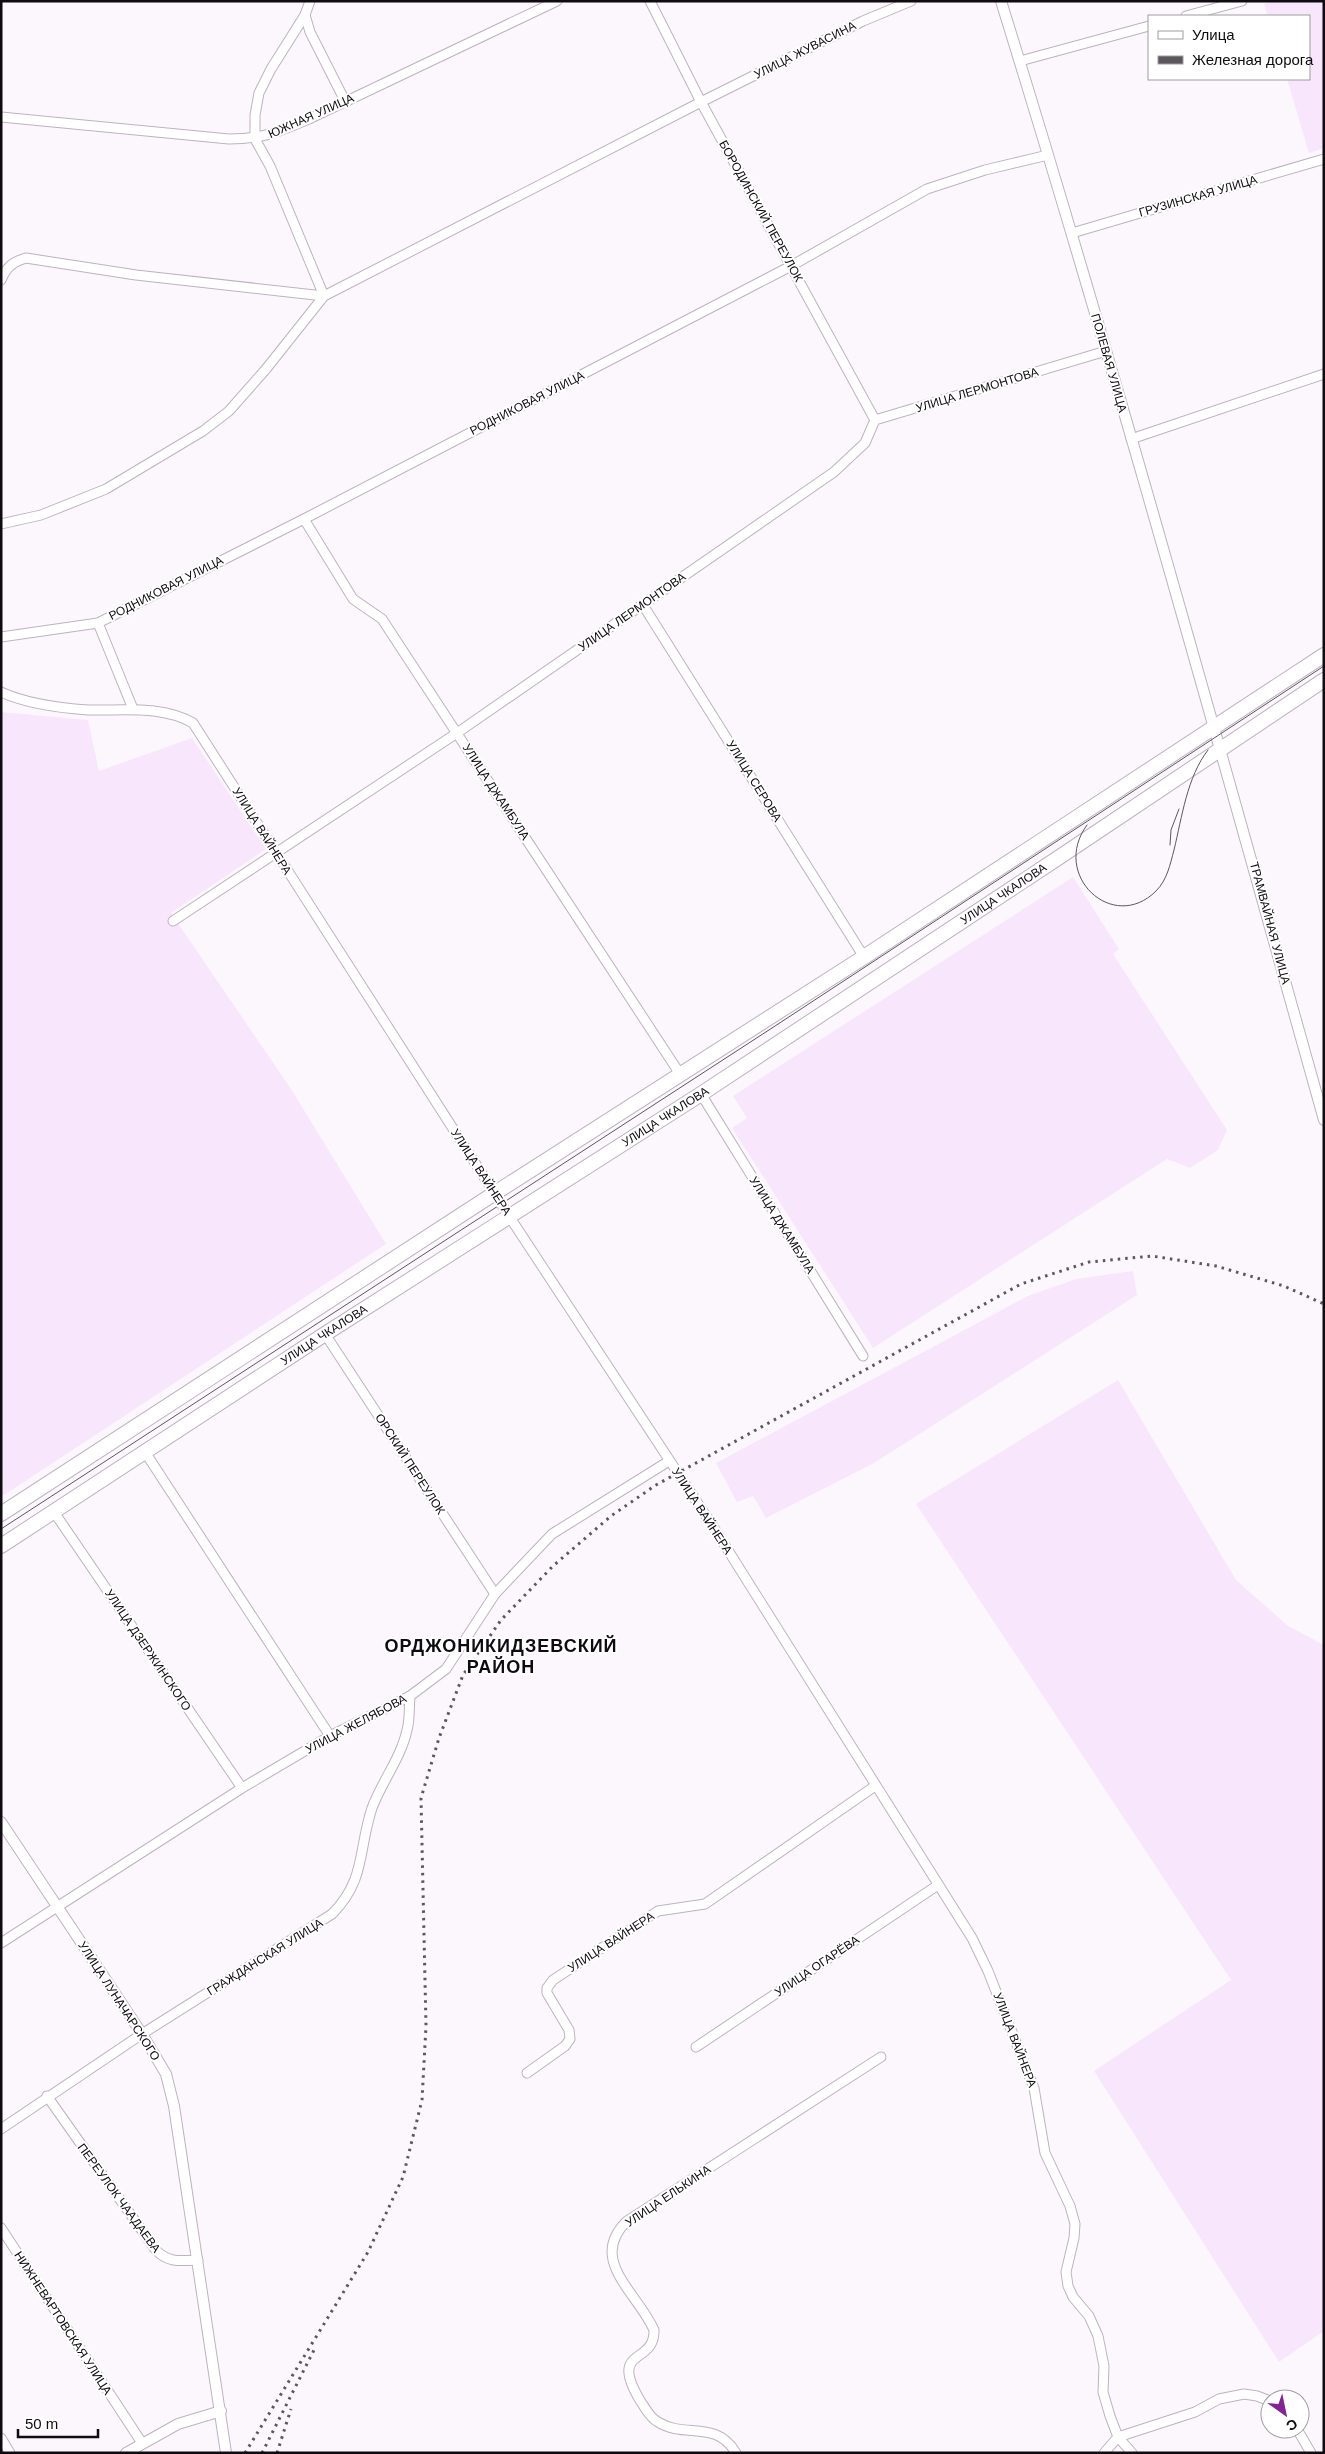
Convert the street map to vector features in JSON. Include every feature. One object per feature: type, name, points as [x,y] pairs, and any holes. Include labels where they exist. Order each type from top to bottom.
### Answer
[{"type":"main road","name":"УЛИЦА ЧКАЛОВА","points":[[1,1514],[495,1193],[864,957],[1324,655]]},
{"type":"main road","name":"УЛИЦА ЧКАЛОВА","points":[[1,1546],[325,1334],[701,1094],[1324,680]]},
{"type":"street","points":[[310,1],[306,15],[259,93],[255,115],[256,139],[270,166],[324,296]]},
{"type":"street","name":"ЮЖНАЯ УЛИЦА","points":[[1,117],[229,139],[256,139],[274,134],[557,1]]},
{"type":"street","name":"БОРОДИНСКИЙ ПЕРЕУЛОК","points":[[650,1],[701,102],[875,420]]},
{"type":"street","name":"УЛИЦА ЖУВАСИНА","points":[[324,296],[701,102],[863,21],[911,1]]},
{"type":"street","name":"ПОЛЕВАЯ УЛИЦА","points":[[1001,1],[1072,233],[1215,726]]},
{"type":"street","points":[[1190,15],[1242,1]]},
{"type":"street","points":[[306,15],[310,32],[345,101]]},
{"type":"street","points":[[1020,61],[1148,26]]},
{"type":"street","name":"РОДНИКОВАЯ УЛИЦА","points":[[1,636],[98,623],[304,519],[791,266],[927,189],[985,170],[1048,155]]},
{"type":"street","name":"ГРУЗИНСКАЯ УЛИЦА","points":[[1072,233],[1324,159]]},
{"type":"street","points":[[1,280],[6,269],[14,262],[26,258],[136,275],[324,296]]},
{"type":"street","points":[[1,524],[41,515],[106,490],[203,431],[229,412],[324,296]]},
{"type":"street","name":"УЛИЦА ЛЕРМОНТОВА","points":[[172,921],[457,732],[834,472],[865,443],[875,420],[1106,351]]},
{"type":"street","points":[[1131,439],[1324,374]]},
{"type":"street","name":"УЛИЦА ДЖАМБУЛА","points":[[304,519],[353,599],[382,619],[680,1074]]},
{"type":"street","name":"УЛИЦА СЕРОВА","points":[[643,605],[864,957]]},
{"type":"street","points":[[98,623],[133,708]]},
{"type":"street","name":"УЛИЦА ВАЙНЕРА","points":[[1,692],[52,706],[88,710],[133,708],[184,717],[194,722],[274,852],[669,1461],[972,1938],[988,1970],[1034,2088],[1045,2153],[1070,2206],[1075,2224],[1074,2238],[1066,2272],[1068,2286],[1073,2297],[1088,2316],[1098,2336],[1104,2366],[1103,2392],[1118,2437],[1132,2453]]},
{"type":"street","name":"ТРАМВАЙНАЯ УЛИЦА","points":[[1215,726],[1324,1120]]},
{"type":"street","name":"УЛИЦА ДЖАМБУЛА","points":[[701,1094],[863,1356]]},
{"type":"street","name":"ОРСКИЙ ПЕРЕУЛОК","points":[[325,1334],[495,1594]]},
{"type":"street","points":[[145,1452],[330,1736]]},
{"type":"street","name":"УЛИЦА ЖЕЛЯБОВА","points":[[1,1943],[242,1788],[330,1736],[410,1696],[446,1669],[495,1594],[552,1534],[669,1461]]},
{"type":"street","name":"УЛИЦА ДЗЕРЖИНСКОГО","points":[[54,1512],[242,1788]]},
{"type":"street","name":"ГРАЖДАНСКАЯ УЛИЦА","points":[[1,2130],[47,2096],[142,2034],[300,1936],[332,1914],[344,1902],[353,1887],[373,1808],[395,1762],[407,1730],[410,1696]]},
{"type":"street","name":"УЛИЦА ВАЙНЕРА","points":[[527,2073],[565,2046],[570,2039],[569,2030],[547,1993],[547,1988],[553,1980],[664,1908],[692,1907],[705,1904],[875,1786]]},
{"type":"street","name":"УЛИЦА ЛУНАЧАРСКОГО","points":[[1,1822],[142,2034],[166,2074],[174,2106],[198,2260]]},
{"type":"street","name":"УЛИЦА ОГАРЁВА","points":[[696,2047],[938,1885]]},
{"type":"street","name":"УЛИЦА ЕЛЬКИНА","points":[[736,2453],[731,2444],[721,2435],[659,2424],[648,2413],[631,2385],[628,2378],[631,2363],[652,2344],[654,2330],[616,2271],[611,2258],[611,2244],[617,2231],[627,2221],[881,2057]]},
{"type":"street","name":"ПЕРЕУЛОК ЧААДАЕВА","points":[[47,2096],[162,2258],[171,2261],[198,2260]]},
{"type":"street","name":"НИЖНЕВАРТОВСКАЯ УЛИЦА","points":[[1,2228],[142,2443]]},
{"type":"street","points":[[198,2260],[226,2453]]},
{"type":"street","points":[[1104,2453],[1118,2437],[1195,2412],[1219,2399],[1231,2396],[1260,2397]]},
{"type":"street","points":[[126,2453],[178,2424],[221,2411]]},
{"type":"street","points":[[1,2438],[10,2453]]},
{"type":"street","points":[[1303,2439],[1311,2453]]},
{"type":"shaded area","points":[[1274,1],[1324,1],[1324,148],[1309,153],[1287,80],[1310,80],[1310,15],[1268,15],[1264,4]]},
{"type":"shaded area","points":[[1,712],[88,720],[99,771],[192,738],[266,849],[171,913],[291,1089],[386,1244],[1,1497]]},
{"type":"shaded area","points":[[1073,877],[1119,949],[1113,954],[1227,1130],[1218,1150],[1190,1168],[1167,1159],[873,1348],[732,1128],[747,1118],[733,1096]]},
{"type":"shaded area","points":[[1133,1271],[1137,1295],[874,1463],[766,1518],[753,1496],[737,1502],[716,1463],[1028,1296],[1076,1279]]},
{"type":"shaded area","points":[[1118,1380],[1236,1580],[1288,1626],[1324,1645],[1324,2331],[1279,2362],[1094,2071],[1231,1980],[916,1504]]},
{"type":"tram line","points":[[1,1529],[772,1028],[1324,666]]},
{"type":"tram line","points":[[1087,825],[1078,844],[1076,862],[1081,879],[1092,893],[1106,902],[1122,906],[1139,903],[1156,891],[1165,877],[1171,861],[1190,785],[1208,750]]},
{"type":"tram line","points":[[1170,845],[1171,830],[1179,809]]},
{"type":"railway","points":[[245,2453],[368,2252],[403,2177],[422,2100],[426,2026],[421,1798],[439,1738],[463,1675],[501,1620],[553,1566],[611,1516],[656,1485],[1021,1284],[1089,1262],[1152,1256],[1216,1266],[1284,1286],[1324,1304]]},
{"type":"railway","points":[[262,2453],[314,2350]]},
{"type":"railway","points":[[277,2453],[291,2409]]},
{"type":"district","name":"ОРДЖОНИКИДЗЕВСКИЙ РАЙОН","points":[[501,1656]]}]
